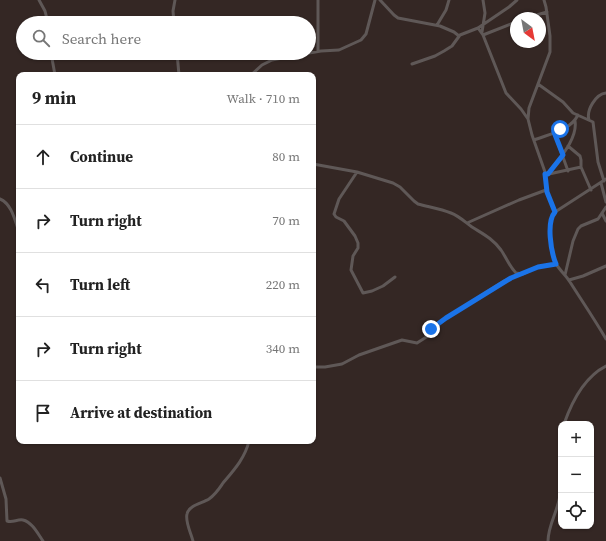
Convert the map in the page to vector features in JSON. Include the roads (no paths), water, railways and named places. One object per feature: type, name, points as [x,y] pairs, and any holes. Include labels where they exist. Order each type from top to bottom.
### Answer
[{"type":"street","points":[[39,0],[46,16]]},
{"type":"street","points":[[173,16],[173,11],[176,0]]},
{"type":"street","points":[[318,0],[318,51],[339,50],[360,40],[366,34],[375,0]]},
{"type":"street","points":[[380,0],[398,18],[437,25],[454,32],[459,36]]},
{"type":"street","points":[[437,25],[446,10],[449,0]]},
{"type":"street","points":[[482,34],[485,13],[483,0]]},
{"type":"street","points":[[528,119],[529,108],[550,52],[550,36],[544,0]]},
{"type":"street","points":[[412,64],[435,56],[444,51],[452,46],[459,36],[478,28],[516,1]]},
{"type":"street","points":[[482,34],[510,24]]},
{"type":"street","points":[[478,28],[482,34],[506,93],[528,119],[547,174],[546,190],[555,212]]},
{"type":"street","points":[[52,60],[54,72]]},
{"type":"street","points":[[178,60],[179,72]]},
{"type":"street","points":[[254,72],[262,65],[272,60]]},
{"type":"street","points":[[538,84],[563,102],[573,113],[587,118],[594,123],[598,162],[604,181],[606,202]]},
{"type":"street","points":[[587,118],[593,103],[600,95],[606,93]]},
{"type":"street","points":[[534,140],[569,126],[578,116]]},
{"type":"street","points":[[547,174],[563,155],[568,146],[574,134],[575,121]]},
{"type":"street","points":[[554,132],[568,170]]},
{"type":"street","points":[[568,146],[580,156],[581,167],[591,190]]},
{"type":"street","points":[[316,165],[358,172],[393,184],[400,187],[418,204],[452,214],[490,239],[500,249],[514,271],[520,274]]},
{"type":"street","points":[[547,174],[581,167]]},
{"type":"street","points":[[358,172],[339,199],[334,214],[336,217],[344,220],[358,243],[358,248],[353,256],[351,270],[363,293],[372,292],[395,277]]},
{"type":"street","points":[[604,181],[555,212],[552,218],[550,241],[556,264],[569,280],[606,340]]},
{"type":"street","points":[[467,223],[546,190]]},
{"type":"street","points":[[0,198],[10,208],[16,224]]},
{"type":"street","points":[[565,276],[573,241],[578,229],[581,226],[595,220],[606,207]]},
{"type":"street","points":[[602,213],[606,221]]},
{"type":"street","points":[[316,367],[342,364],[359,355],[402,340],[417,344],[428,336],[433,327],[504,281],[538,267],[556,264]]},
{"type":"street","points":[[569,280],[583,276],[606,266]]},
{"type":"street","points":[[565,421],[579,391],[593,374],[606,366]]},
{"type":"street","points":[[193,541],[188,524],[188,511],[194,506],[211,498],[217,492],[240,462],[248,444]]},
{"type":"street","points":[[0,478],[6,499],[7,521],[11,522],[20,520],[26,522],[32,526],[43,541]]},
{"type":"street","points":[[548,541],[548,536],[558,507]]}]
